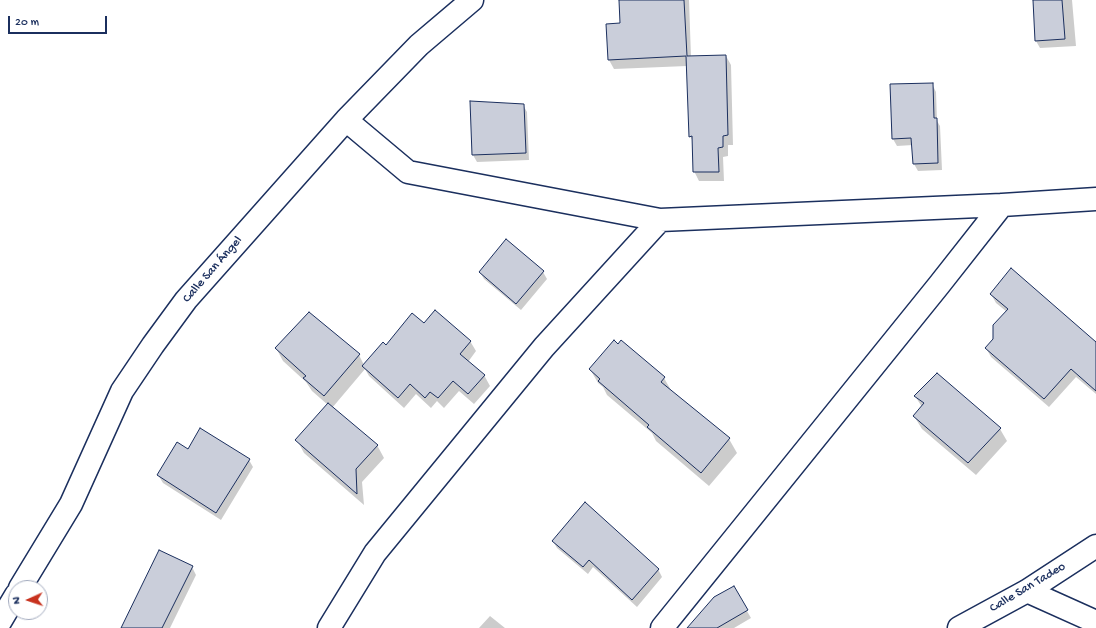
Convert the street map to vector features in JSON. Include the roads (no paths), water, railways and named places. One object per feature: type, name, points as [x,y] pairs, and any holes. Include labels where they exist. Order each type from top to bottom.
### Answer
[{"type":"street","name":"Calle San Ángel","points":[[25,580],[71,504],[122,392],[153,345],[186,300],[346,120],[419,45],[472,0]]},
{"type":"street","points":[[346,120],[408,172],[660,220],[1002,205],[1096,199]]},
{"type":"street","points":[[662,628],[1002,205]]},
{"type":"street","points":[[329,628],[375,553],[544,348],[660,220]]},
{"type":"street","name":"Calle San Tadeo","points":[[959,628],[1027,591],[1096,546]]},
{"type":"street","points":[[1027,591],[1096,622]]},
{"type":"street","points":[[0,622],[8,608]]}]
